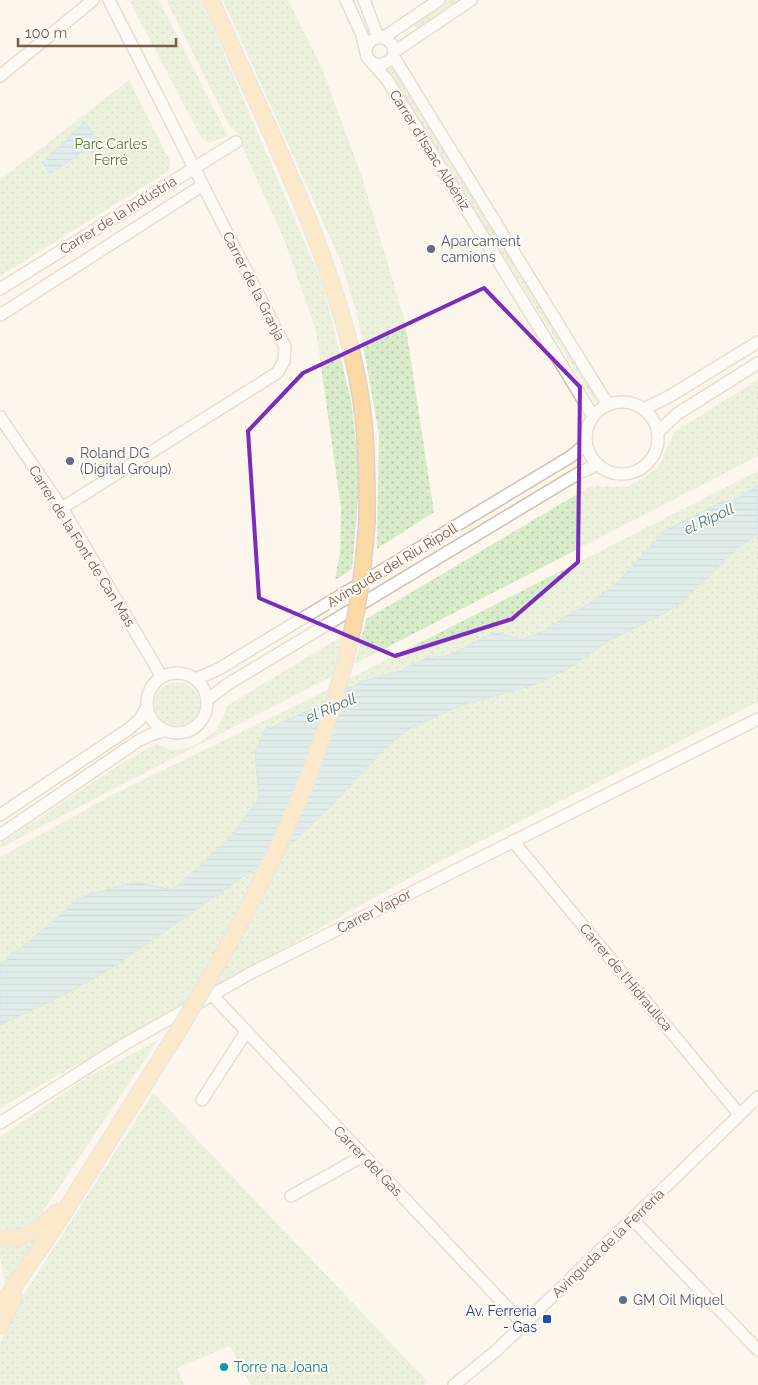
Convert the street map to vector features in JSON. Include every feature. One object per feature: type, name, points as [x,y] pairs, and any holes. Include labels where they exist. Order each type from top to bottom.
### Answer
[{"type":"main road","points":[[0,1307],[85,1180],[180,1028],[213,972],[272,858],[312,762],[339,683],[353,627],[363,572],[367,522],[368,459],[358,382],[340,310],[317,242],[211,0]]},
{"type":"main road","points":[[0,1238],[23,1236],[44,1224],[85,1180]]},
{"type":"main road","points":[[0,1326],[31,1262]]},
{"type":"street","points":[[0,76],[93,0]]},
{"type":"street","name":"Carrer de la Granja","points":[[62,508],[277,373],[281,368],[285,347],[109,0]]},
{"type":"street","name":"Carrer d'Isaac Albéniz","points":[[346,0],[362,34],[369,60],[376,64],[593,416]]},
{"type":"street","name":"Carrer d'Isaac Albéniz","points":[[364,0],[381,37],[390,41],[394,54],[608,404]]},
{"type":"street","points":[[366,50],[371,40],[381,37],[439,0]]},
{"type":"street","points":[[376,64],[386,63],[394,54],[471,0]]},
{"type":"street","name":"Carrer de la Indústria","points":[[0,289],[236,142]]},
{"type":"street","name":"Carrer de la Indústria","points":[[0,315],[203,184]]},
{"type":"street","points":[[644,409],[664,400],[758,342]]},
{"type":"street","points":[[658,432],[677,414],[758,363]]},
{"type":"street","points":[[626,402],[644,409],[652,417],[658,432],[654,456],[641,470],[623,475],[613,474],[597,466],[588,452],[586,444],[588,424],[593,416],[608,404],[626,402]]},
{"type":"street","name":"Carrer de la Font de Can Mas","points":[[0,417],[62,508],[162,678]]},
{"type":"street","name":"Avinguda del Riu Ripoll","points":[[195,678],[217,670],[570,458],[586,444]]},
{"type":"street","name":"Avinguda del Riu Ripoll","points":[[207,700],[236,680],[562,484],[597,466]]},
{"type":"street","points":[[0,815],[130,728],[139,720],[147,707],[150,690],[162,678],[178,673],[195,678],[201,684],[207,700],[207,709],[198,725],[182,733],[164,731],[138,741],[0,835]]},
{"type":"street","points":[[147,707],[152,721],[164,731]]},
{"type":"street","name":"Carrer Vapor","points":[[0,1122],[123,1045],[251,973],[513,840],[758,720]]},
{"type":"street","name":"Carrer de l'Hidraulica","points":[[513,840],[739,1114]]},
{"type":"street","name":"Carrer del Gas","points":[[213,996],[524,1325]]},
{"type":"street","points":[[202,1100],[246,1032]]},
{"type":"street","name":"Avinguda de la Ferreria","points":[[454,1385],[496,1351],[524,1325],[758,1096]]},
{"type":"street","points":[[291,1196],[363,1156]]},
{"type":"street","points":[[633,1220],[758,1350]]},
{"type":"highlighted area","points":[[484,288],[580,387],[578,562],[512,619],[395,656],[259,598],[248,431],[303,373]]},
{"type":"green space","points":[[129,0],[159,0],[228,136],[209,143],[201,137]]},
{"type":"green space","points":[[166,0],[201,0],[324,287],[351,401],[360,476],[352,569],[335,580],[340,551],[341,508],[316,331],[284,239],[235,131],[229,125]]},
{"type":"green space","points":[[223,0],[288,0],[321,66],[362,177],[405,322],[434,512],[377,549],[379,434],[358,318],[341,262]]},
{"type":"green space","points":[[447,0],[460,0],[418,29],[413,24]]},
{"type":"green space","points":[[395,63],[603,401],[597,405],[387,70]]},
{"type":"green space","name":"Parc Carles Ferré","points":[[129,80],[170,161],[169,171],[0,276],[0,180]]},
{"type":"green space","points":[[758,380],[758,456],[355,664],[366,619],[591,486],[628,487],[658,468],[675,431]]},
{"type":"green space","points":[[758,471],[758,485],[735,500],[721,502],[666,530],[615,585],[586,606],[564,617],[544,631],[522,640],[498,633],[486,636],[451,655],[425,659],[400,671],[360,682],[320,705],[255,752],[260,798],[232,836],[177,887],[168,889],[135,882],[83,896],[0,965],[0,857],[110,796],[315,696]]},
{"type":"green space","points":[[758,534],[758,702],[429,867],[0,1108],[0,1025],[46,1004],[109,970],[293,842],[331,806],[388,745],[407,730],[459,706],[536,684],[569,668],[608,641],[663,614],[682,602],[734,551]]},
{"type":"green space","points":[[342,636],[332,676],[0,848],[0,844],[122,763],[156,744],[171,750],[188,748],[202,741],[217,730],[228,705]]},
{"type":"green space","points":[[173,682],[181,682],[190,686],[196,692],[200,705],[196,718],[190,724],[181,728],[173,728],[164,724],[158,718],[154,709],[154,701],[158,692],[164,686]]},
{"type":"green space","points":[[158,1040],[40,1216],[28,1230],[0,1230],[0,1137],[87,1077]]},
{"type":"green space","points":[[153,1093],[428,1382],[424,1385],[251,1385],[230,1346],[177,1368],[184,1385],[0,1385],[0,1343],[21,1299]]},
{"type":"green space","points":[[37,1236],[6,1287],[0,1258],[0,1244]]},
{"type":"water","points":[[85,122],[98,141],[50,174],[43,163]]},
{"type":"water","name":"el Ripoll","points":[[758,485],[758,534],[734,551],[682,602],[663,614],[608,641],[569,668],[536,684],[459,706],[407,730],[388,745],[331,806],[293,842],[109,970],[58,998],[0,1025],[0,965],[83,896],[135,882],[168,889],[177,887],[232,836],[259,798],[255,752],[264,731],[320,705],[360,682],[400,671],[425,659],[451,655],[486,636],[498,633],[522,640],[544,631],[564,617],[586,606],[615,585],[666,530],[721,502],[735,500]]},
{"type":"place","name":"Aparcament camions","points":[[431,249]]},
{"type":"place","name":"Roland DG (Digital Group)","points":[[70,461]]},
{"type":"place","name":"GM Oil Miquel","points":[[623,1300]]},
{"type":"place","name":"Av. Ferreria - Gas","points":[[547,1319]]},
{"type":"place","name":"Torre na Joana","points":[[224,1367]]}]
